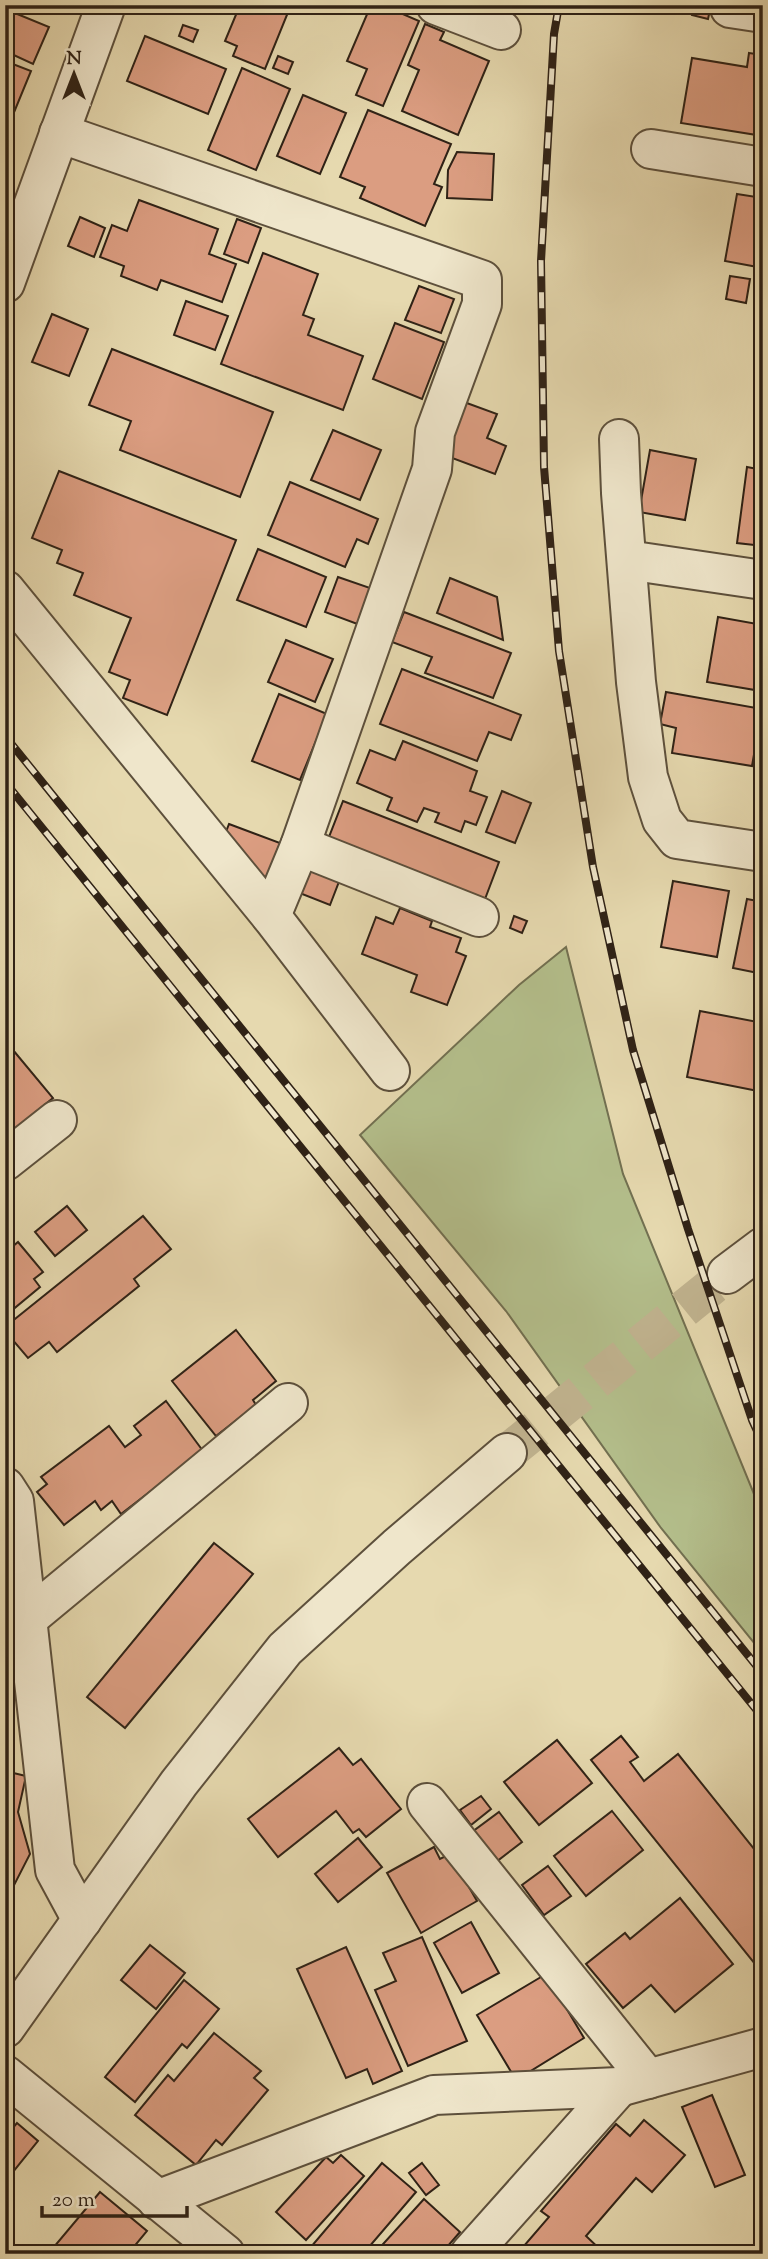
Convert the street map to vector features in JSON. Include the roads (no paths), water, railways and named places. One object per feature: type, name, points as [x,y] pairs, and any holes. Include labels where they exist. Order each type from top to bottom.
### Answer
[{"type":"street","points":[[5,283],[106,5]]},
{"type":"street","points":[[436,5],[501,30]]},
{"type":"street","points":[[731,5],[730,8],[763,13]]},
{"type":"street","points":[[59,133],[482,280],[482,304],[435,432],[432,469],[300,845],[271,916]]},
{"type":"street","points":[[652,149],[763,167]]},
{"type":"street","points":[[619,439],[636,681],[648,777],[662,820],[677,839],[763,852]]},
{"type":"street","points":[[627,559],[763,580]]},
{"type":"street","points":[[5,590],[271,916],[390,1071]]},
{"type":"street","points":[[300,845],[479,917]]},
{"type":"street","points":[[5,1161],[57,1120]]},
{"type":"street","points":[[727,1274],[763,1247]]},
{"type":"street","points":[[27,1619],[288,1403]]},
{"type":"street","points":[[5,2028],[179,1783],[285,1649],[397,1547],[508,1453]]},
{"type":"street","points":[[5,1487],[14,1501],[55,1870],[82,1920]]},
{"type":"street","points":[[427,1803],[633,2083]]},
{"type":"street","points":[[158,2200],[434,2095],[633,2083],[763,2047]]},
{"type":"street","points":[[5,2075],[225,2254]]},
{"type":"street","points":[[470,2254],[633,2083]]},
{"type":"tunnel","points":[[507,1453],[727,1274]]},
{"type":"railway","points":[[559,5],[554,34],[541,261],[544,467],[559,651],[593,867],[633,1050],[688,1229],[752,1420],[763,1444]]},
{"type":"railway","points":[[5,736],[763,1674]]},
{"type":"railway","points":[[5,782],[763,1718]]}]
